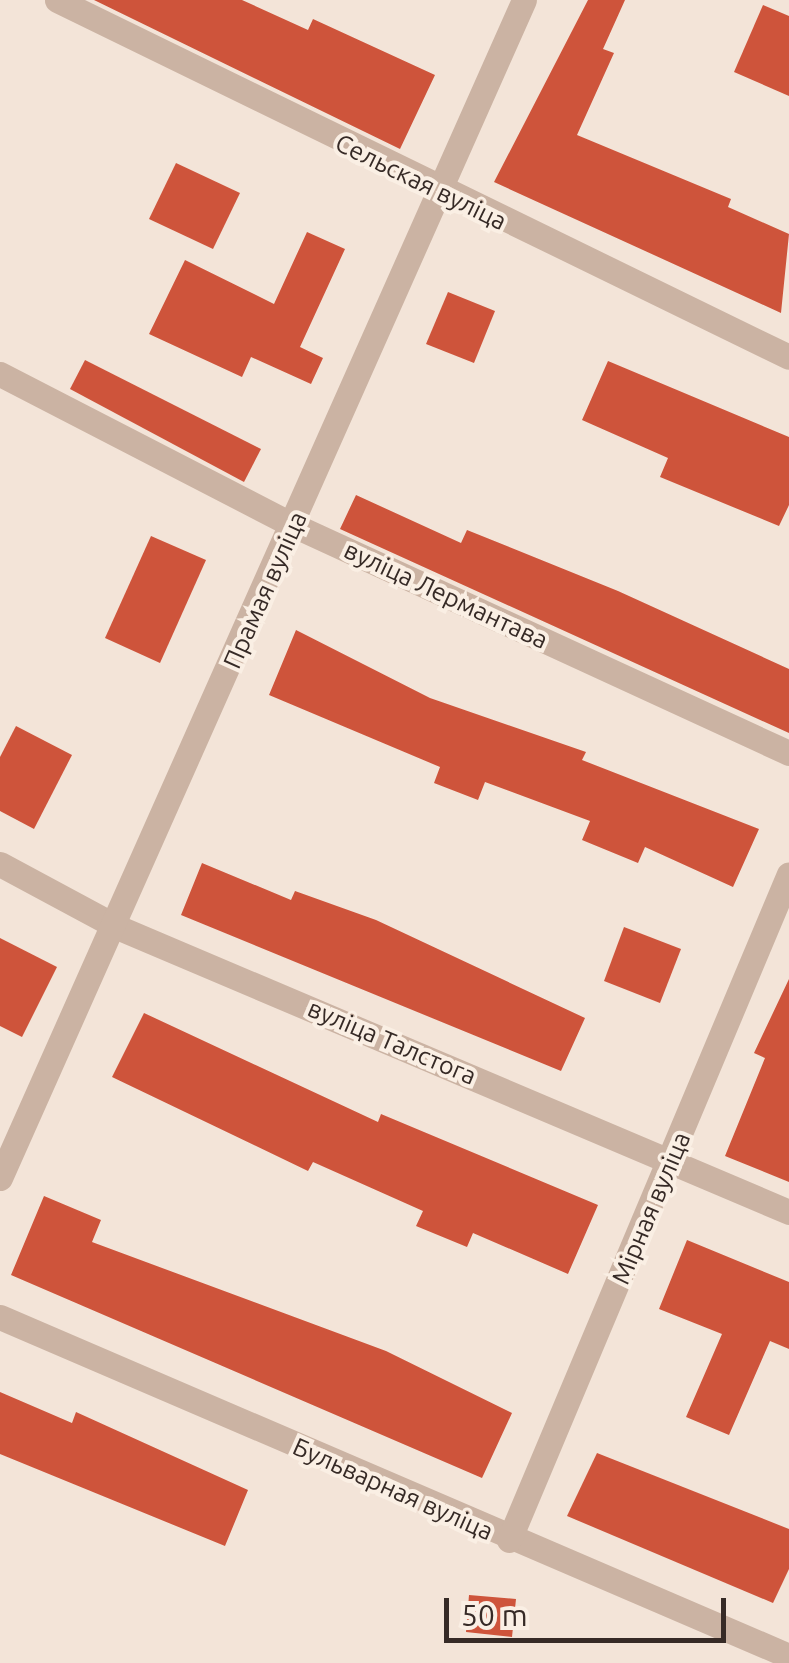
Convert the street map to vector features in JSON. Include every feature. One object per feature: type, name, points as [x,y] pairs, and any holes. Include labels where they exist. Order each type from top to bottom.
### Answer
[{"type":"street","name":"Сельская вуліца","points":[[56,0],[439,192],[789,357]]},
{"type":"street","name":"Прамая вуліца","points":[[0,1178],[116,928],[524,0]]},
{"type":"street","name":"вуліца Лермантава","points":[[0,374],[293,525],[789,753]]},
{"type":"street","name":"вуліца Талстога","points":[[0,864],[116,928],[672,1159],[789,1212]]},
{"type":"street","name":"Мірная вуліца","points":[[509,1540],[789,874]]},
{"type":"street","name":"Бульварная вуліца","points":[[0,1317],[509,1540],[789,1656]]},
{"type":"building","points":[[94,0],[242,0],[308,30],[313,19],[435,75],[400,149]]},
{"type":"building","points":[[588,0],[625,0],[603,49],[614,53],[577,135],[731,199],[728,207],[789,234],[781,313],[494,182]]},
{"type":"building","points":[[763,5],[789,16],[789,96],[734,72]]},
{"type":"building","points":[[176,163],[240,193],[213,249],[149,219]]},
{"type":"building","points":[[307,232],[345,249],[300,347],[323,358],[311,384],[251,357],[242,377],[149,334],[185,260],[274,304]]},
{"type":"building","points":[[448,292],[495,311],[474,363],[426,344]]},
{"type":"building","points":[[85,360],[261,449],[244,482],[70,389]]},
{"type":"building","points":[[608,361],[789,437],[789,505],[779,526],[660,477],[668,458],[582,420]]},
{"type":"building","points":[[356,495],[461,543],[467,530],[618,591],[789,669],[789,733],[340,529]]},
{"type":"building","points":[[151,536],[206,560],[160,663],[105,638]]},
{"type":"building","points":[[296,630],[430,698],[586,752],[582,760],[759,829],[733,887],[645,847],[638,863],[582,840],[590,821],[485,782],[478,800],[434,783],[440,767],[269,695]]},
{"type":"building","points":[[16,726],[72,755],[34,829],[0,811],[0,757]]},
{"type":"building","points":[[202,863],[291,900],[295,891],[376,920],[585,1018],[561,1071],[181,915]]},
{"type":"building","points":[[624,927],[681,949],[660,1003],[604,981]]},
{"type":"building","points":[[0,938],[57,967],[22,1037],[0,1026]]},
{"type":"building","points":[[789,979],[789,1182],[725,1156],[765,1058],[754,1053]]},
{"type":"building","points":[[144,1013],[378,1122],[381,1114],[598,1205],[568,1274],[473,1233],[467,1247],[416,1226],[423,1211],[313,1162],[308,1171],[112,1077]]},
{"type":"building","points":[[44,1196],[101,1220],[92,1242],[386,1351],[512,1413],[482,1478],[11,1275]]},
{"type":"building","points":[[687,1240],[789,1282],[789,1349],[770,1341],[729,1435],[686,1417],[722,1334],[659,1309]]},
{"type":"building","points":[[0,1392],[72,1423],[76,1412],[248,1490],[225,1546],[0,1454]]},
{"type":"building","points":[[597,1453],[789,1529],[789,1569],[773,1603],[567,1516]]},
{"type":"building","points":[[469,1595],[516,1599],[512,1637],[466,1632]]}]
